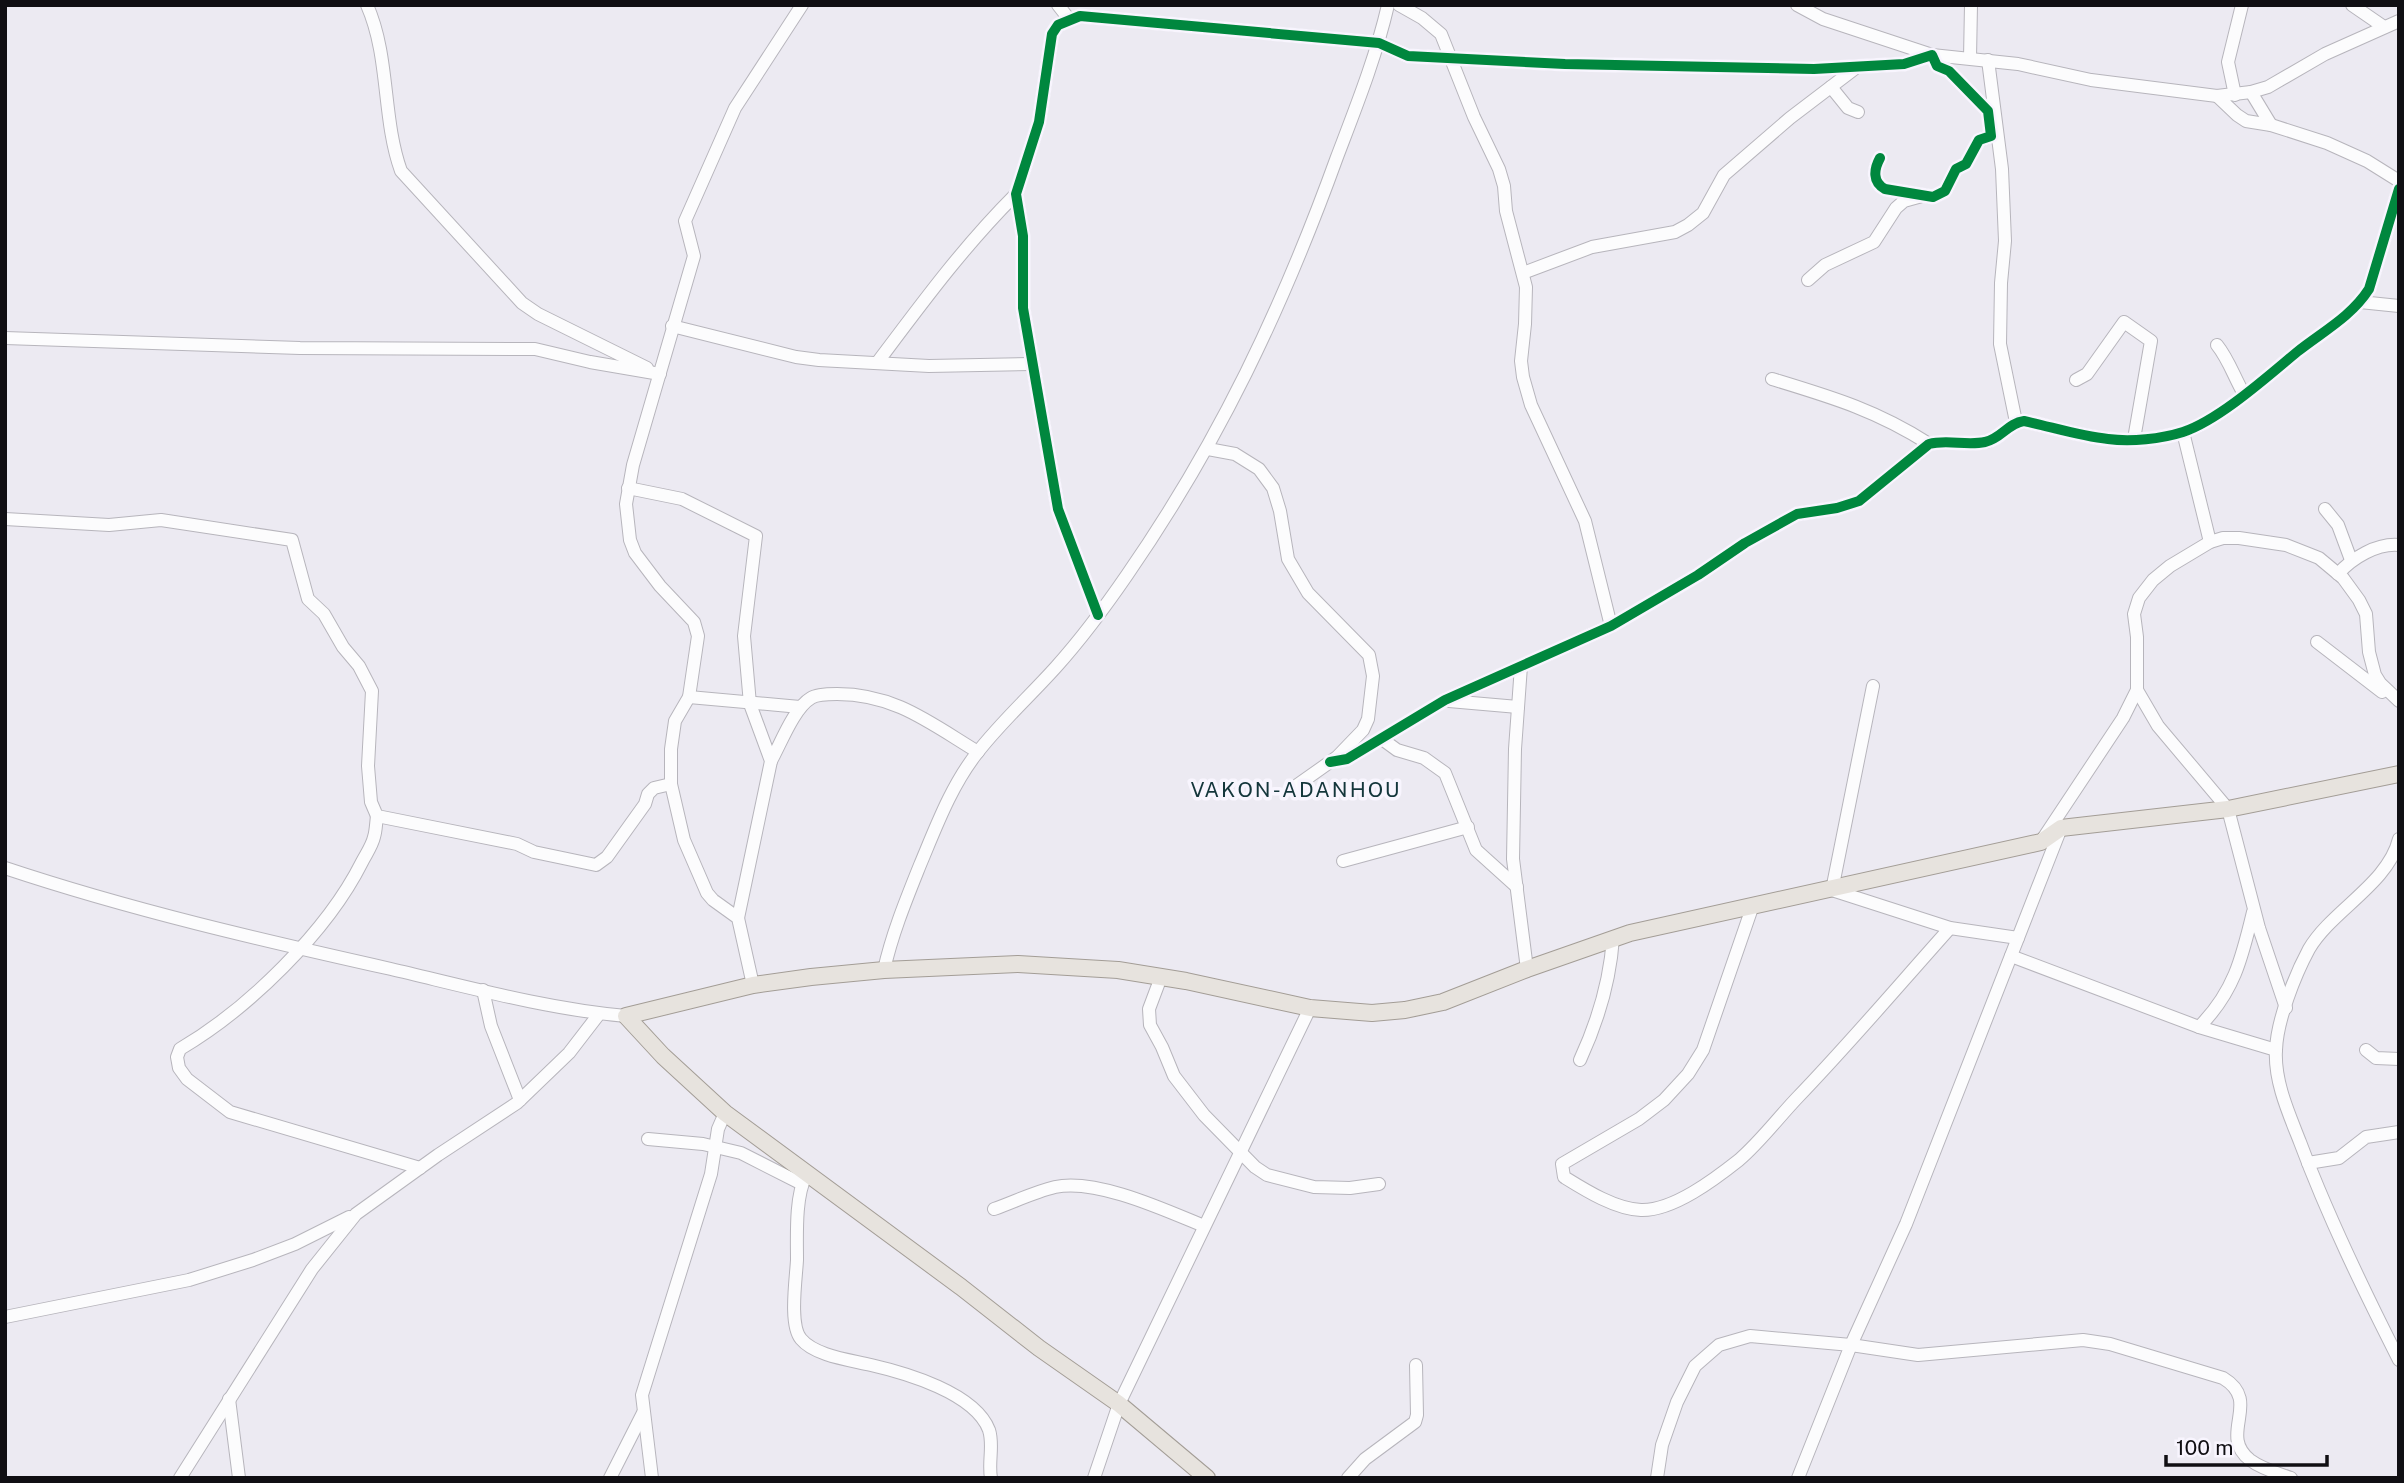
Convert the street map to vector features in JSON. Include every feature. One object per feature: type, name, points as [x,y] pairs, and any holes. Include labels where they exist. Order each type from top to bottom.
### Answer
[{"type":"main road","points":[[1207,1478],[1119,1404],[1039,1348],[950,1279],[804,1180],[663,1056],[626,1016],[753,985],[884,970],[1018,964],[1077,966],[1161,977],[1310,1008],[1372,1013],[1405,1010],[1443,1002],[1613,938],[2041,842],[2061,828],[2228,809],[2399,774]]},
{"type":"street","points":[[367,5],[376,26],[393,148],[401,171],[522,303],[538,314],[660,374]]},
{"type":"street","points":[[738,918],[707,893],[684,840],[671,783],[671,749],[675,721],[689,697],[698,636],[694,622],[660,586],[635,553],[627,528],[626,504],[672,326],[694,256],[685,221],[735,108],[802,5]]},
{"type":"street","points":[[1058,5],[1059,10],[1069,19]]},
{"type":"street","points":[[884,970],[898,922],[937,824],[963,773],[978,752],[1057,666],[1098,615],[1128,574],[1208,449],[1283,296],[1312,226],[1379,43],[1388,5]]},
{"type":"street","points":[[1399,5],[1422,18],[1441,34],[1448,58],[1499,169],[1504,186],[1506,211],[1526,287],[1521,361],[1523,377],[1531,405],[1585,521],[1611,626]]},
{"type":"street","points":[[1797,5],[1823,19],[1932,55],[1988,60],[2049,69],[2091,80],[2217,96],[2235,95],[2267,87],[2325,54],[2399,20]]},
{"type":"street","points":[[1970,58],[1971,5]]},
{"type":"street","points":[[2235,95],[2228,62],[2242,5]]},
{"type":"street","points":[[2352,5],[2384,27]]},
{"type":"street","points":[[1098,615],[1058,509],[1023,309],[1023,236],[1016,194],[1039,122],[1052,34],[1058,25],[1080,16],[1379,43],[1408,56],[1565,64],[1814,69],[1904,64],[1932,55]]},
{"type":"street","points":[[1880,158],[1875,167],[1879,186],[1933,197],[1945,191],[1956,169],[1966,164],[1979,141],[1991,136],[1988,111],[1949,71],[1937,66],[1932,55]]},
{"type":"street","points":[[1988,60],[2002,169],[2005,241],[2000,344],[2015,422]]},
{"type":"street","points":[[1523,273],[1592,247],[1675,232],[1688,225],[1703,213],[1724,175],[1790,118],[1857,67]]},
{"type":"street","points":[[1830,87],[1848,108],[1858,112]]},
{"type":"street","points":[[2251,92],[2271,125]]},
{"type":"street","points":[[2217,96],[2246,121],[2271,125],[2327,143],[2367,161],[2399,181]]},
{"type":"street","points":[[1330,762],[1346,759],[1445,701],[1611,626],[1797,514],[1837,508],[1860,501],[1929,443],[1984,443],[2015,422],[2024,421],[2107,439],[2134,439],[2183,432],[2214,416],[2347,315],[2360,302],[2368,289],[2399,189]]},
{"type":"street","points":[[877,363],[947,268],[1016,194]]},
{"type":"street","points":[[1808,280],[1825,265],[1874,242],[1896,208],[1904,201],[1922,196]]},
{"type":"street","points":[[2360,302],[2399,306]]},
{"type":"street","points":[[2076,380],[2087,374],[2124,322],[2151,341],[2134,439]]},
{"type":"street","points":[[672,326],[796,357],[929,366],[1032,364]]},
{"type":"street","points":[[5,338],[300,348],[535,349],[660,374]]},
{"type":"street","points":[[2217,345],[2228,359],[2231,372],[2244,394]]},
{"type":"street","points":[[1772,379],[1871,411],[1929,443]]},
{"type":"street","points":[[2183,432],[2210,542]]},
{"type":"street","points":[[1208,449],[1234,454],[1259,469],[1273,488],[1288,559],[1308,593],[1369,655],[1373,676],[1368,719],[1363,730],[1330,762],[1296,786]]},
{"type":"street","points":[[628,488],[682,499],[756,536],[744,636],[750,704],[771,761]]},
{"type":"street","points":[[2325,509],[2338,525],[2351,559]]},
{"type":"street","points":[[5,519],[109,525],[161,520],[292,540],[308,599],[324,614],[343,647],[359,666],[372,691],[368,765],[371,802],[377,816],[373,839],[353,880],[331,912],[276,975],[212,1027],[180,1049],[177,1057],[179,1068],[187,1079],[230,1112],[420,1168]]},
{"type":"street","points":[[2041,842],[2123,718],[2137,690],[2134,614],[2139,598],[2153,580],[2170,566],[2210,542],[2223,538],[2239,538],[2286,545],[2319,558],[2338,574],[2359,600],[2366,614],[2375,675],[2399,703]]},
{"type":"street","points":[[2338,574],[2351,559],[2390,544],[2399,545]]},
{"type":"street","points":[[2318,642],[2399,703]]},
{"type":"street","points":[[1521,666],[1513,859],[1527,969]]},
{"type":"street","points":[[1873,686],[1832,890],[1950,928],[2018,938]]},
{"type":"street","points":[[2137,690],[2158,726],[2228,809],[2254,908],[2286,1008]]},
{"type":"street","points":[[753,985],[738,918],[771,761],[800,707],[812,696],[860,694],[899,704],[978,752]]},
{"type":"street","points":[[689,697],[800,707]]},
{"type":"street","points":[[1445,701],[1470,701],[1518,708]]},
{"type":"street","points":[[1382,739],[1397,750],[1424,758],[1445,774],[1476,850],[1517,887]]},
{"type":"street","points":[[377,816],[516,844],[534,852],[596,864],[607,857],[645,804],[648,794],[654,788],[671,783]]},
{"type":"street","points":[[1343,861],[1468,827]]},
{"type":"street","points":[[1798,1478],[1851,1345],[1911,1212],[2061,828]]},
{"type":"street","points":[[2399,839],[2392,858],[2385,867],[2313,943],[2298,971],[2276,1050],[2279,1078],[2289,1115],[2308,1163],[2331,1220],[2399,1360]]},
{"type":"street","points":[[5,868],[128,905],[300,948],[483,990],[599,1014],[626,1016]]},
{"type":"street","points":[[1753,905],[1703,1050],[1688,1074],[1664,1100],[1639,1119],[1562,1164],[1564,1177],[1608,1200],[1642,1210],[1667,1205],[1717,1177],[1742,1157],[1829,1065],[1950,928]]},
{"type":"street","points":[[2199,1027],[2217,1009],[2235,976],[2254,908]]},
{"type":"street","points":[[1580,1060],[1594,1029],[1605,993],[1611,968],[1613,938]]},
{"type":"street","points":[[2011,956],[2199,1027],[2276,1050]]},
{"type":"street","points":[[1161,977],[1149,1009],[1150,1025],[1174,1076],[1204,1115],[1255,1167],[1267,1175],[1314,1187],[1350,1188],[1379,1184]]},
{"type":"street","points":[[483,990],[491,1026],[520,1100]]},
{"type":"street","points":[[1094,1478],[1119,1404],[1310,1008]]},
{"type":"street","points":[[5,1317],[189,1280],[295,1244],[356,1214],[520,1100],[569,1053],[599,1014]]},
{"type":"street","points":[[2365,1050],[2376,1058],[2399,1059]]},
{"type":"street","points":[[652,1478],[642,1395],[711,1174],[718,1129],[725,1113]]},
{"type":"street","points":[[2308,1163],[2339,1157],[2366,1137],[2399,1132]]},
{"type":"street","points":[[649,1139],[715,1148],[754,1158],[804,1180],[798,1219],[794,1324],[801,1339],[820,1351],[885,1369],[963,1398],[989,1430],[989,1467],[992,1478]]},
{"type":"street","points":[[993,1209],[1055,1187],[1078,1185],[1129,1197],[1204,1227]]},
{"type":"street","points":[[180,1478],[312,1269],[356,1214]]},
{"type":"street","points":[[1657,1478],[1662,1445],[1676,1402],[1695,1366],[1713,1350],[1735,1339],[1750,1336],[1851,1345],[1918,1355],[2083,1340],[2110,1344],[2223,1378],[2231,1383],[2238,1389],[2240,1398],[2236,1434],[2239,1445],[2248,1459],[2266,1470],[2291,1478]]},
{"type":"street","points":[[1348,1478],[1365,1459],[1415,1422],[1416,1365]]},
{"type":"street","points":[[229,1399],[239,1478]]},
{"type":"street","points":[[610,1478],[643,1413]]},
{"type":"street","points":[[2251,1478],[2256,1463]]},
{"type":"cycle path","points":[[1098,615],[1058,509],[1023,308],[1023,236],[1016,194],[1039,122],[1052,34],[1058,25],[1080,16],[1379,43],[1408,56],[1565,64],[1814,69],[1904,64],[1932,55],[1937,66],[1949,71],[1988,111],[1991,136],[1979,140],[1966,164],[1956,169],[1945,191],[1933,197],[1885,189],[1878,183],[1875,175],[1880,158]]},
{"type":"cycle path","points":[[1330,762],[1347,759],[1445,700],[1611,626],[1797,514],[1837,508],[1859,501],[1929,444],[1985,442],[2024,421],[2087,436],[2146,439],[2183,432],[2212,418],[2345,316],[2362,299],[2369,289],[2399,189]]},
{"type":"district","name":"VAKON-ADANHOU","points":[[1296,790]]}]
